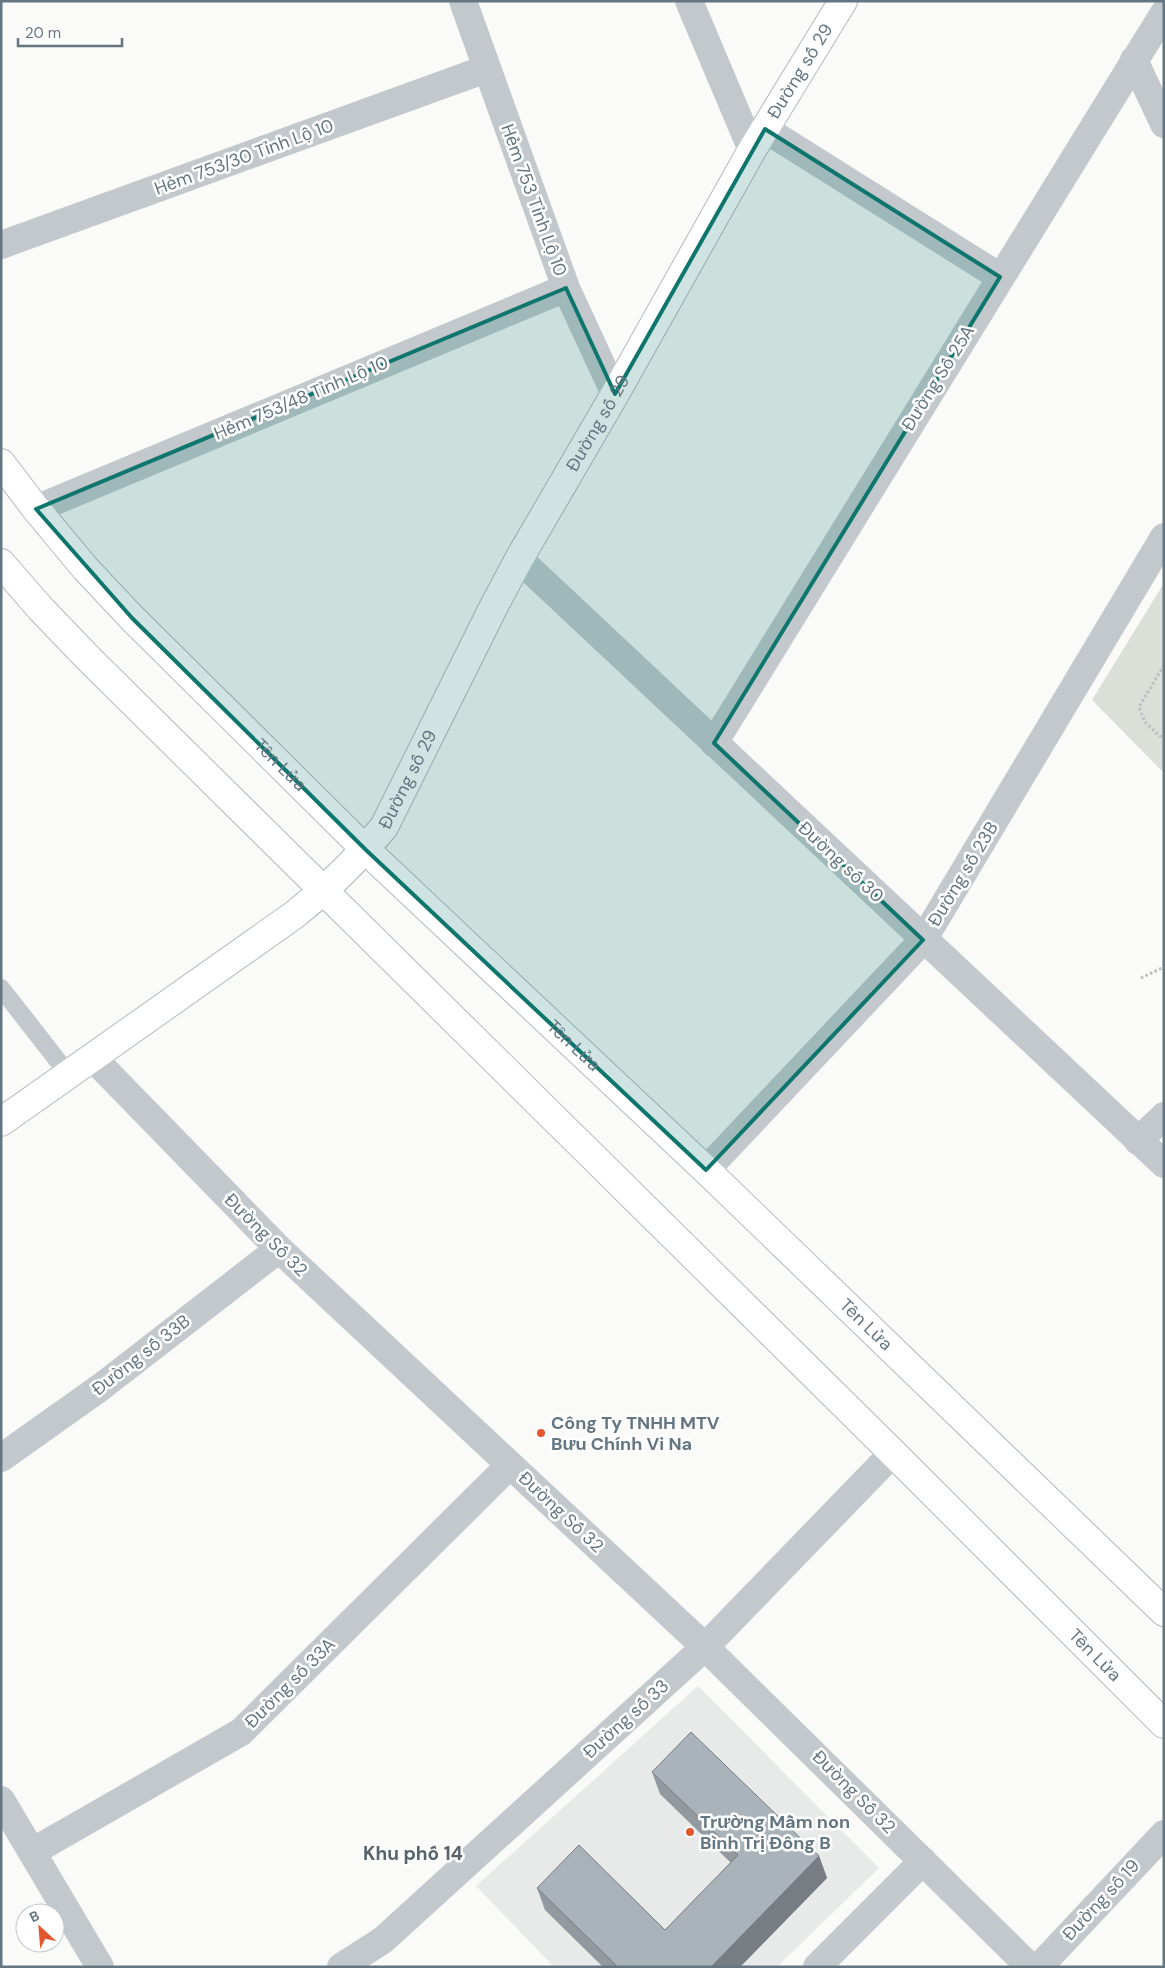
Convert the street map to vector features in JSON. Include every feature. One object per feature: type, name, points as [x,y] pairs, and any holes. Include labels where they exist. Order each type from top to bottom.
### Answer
[{"type":"main road","name":"Đường số 29","points":[[323,892],[366,850],[384,827],[519,559],[759,140],[843,1]]},
{"type":"main road","name":"Tên Lửa","points":[[1,463],[85,568],[132,618],[366,850],[706,1170],[1164,1612]]},
{"type":"main road","name":"Tên Lửa","points":[[1,563],[89,660],[893,1453],[1164,1724]]},
{"type":"main road","points":[[1,1122],[294,915],[323,892]]},
{"type":"street","name":"Hẻm 753 Tỉnh Lộ 10","points":[[463,1],[566,288],[615,394]]},
{"type":"street","points":[[689,1],[759,140],[1000,277]]},
{"type":"street","name":"Đường Số 25A","points":[[714,743],[1164,13]]},
{"type":"street","points":[[1134,60],[1164,124]]},
{"type":"street","name":"Hẻm 753/30 Tỉnh Lộ 10","points":[[1,245],[486,69]]},
{"type":"street","name":"Hẻm 753/48 Tỉnh Lộ 10","points":[[36,509],[566,288]]},
{"type":"street","name":"Đường số 23B","points":[[706,1170],[923,940],[1164,537]]},
{"type":"street","name":"Đường số 30","points":[[519,559],[1164,1164]]},
{"type":"street","name":"Đường Số 32","points":[[93,1058],[279,1249],[705,1647],[1030,1967]]},
{"type":"street","points":[[1138,1141],[1164,1116]]},
{"type":"street","name":"Đường số 33B","points":[[1,1458],[101,1387],[279,1249]]},
{"type":"street","name":"Đường số 33","points":[[341,1967],[383,1940],[705,1647],[893,1453]]},
{"type":"street","name":"Đường số 33A","points":[[32,1852],[241,1732],[510,1464]]},
{"type":"street","points":[[1,1800],[100,1967]]},
{"type":"street","name":"Đường số 19","points":[[1039,1967],[1164,1834]]},
{"type":"street","points":[[817,1967],[923,1860]]},
{"type":"lane","points":[[1,988],[69,1075]]},
{"type":"path","points":[[1164,665],[1140,707],[1145,722],[1164,740]]},
{"type":"path","points":[[1141,978],[1164,967]]},
{"type":"highlighted area","points":[[765,129],[1000,277],[714,743],[923,940],[706,1170],[366,850],[132,618],[36,509],[566,288],[615,394]]},
{"type":"shaded area","points":[[1164,583],[1164,773],[1092,700]]},
{"type":"shaded area","name":"Trường Mầm non Bình Trị Đông B","points":[[698,1686],[879,1868],[777,1967],[554,1967],[476,1886]]},
{"type":"building","points":[[691,1732],[819,1856],[711,1967],[618,1967],[537,1888],[579,1845],[665,1930],[738,1855],[652,1772]]},
{"type":"place","name":"Công Ty TNHH MTV Bưu Chính Vi Na","points":[[541,1433]]},
{"type":"place","name":"Trường Mầm non Bình Trị Đông B","points":[[690,1832]]},
{"type":"district","name":"Khu phố 14","points":[[413,1853]]}]
